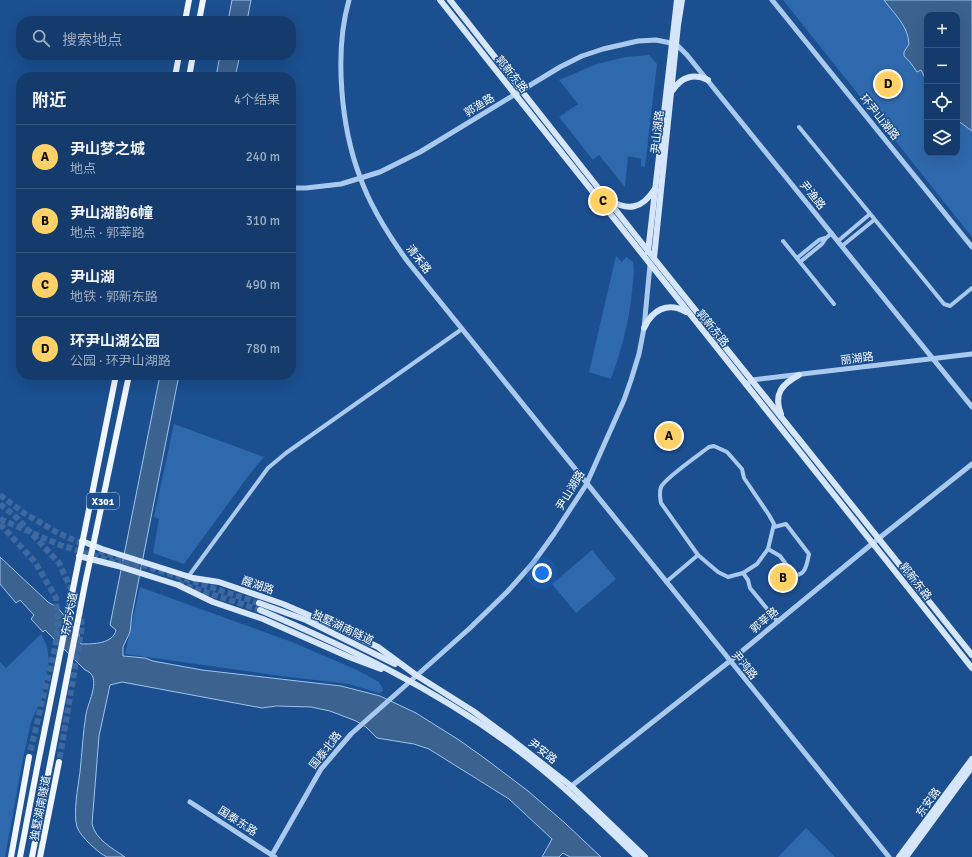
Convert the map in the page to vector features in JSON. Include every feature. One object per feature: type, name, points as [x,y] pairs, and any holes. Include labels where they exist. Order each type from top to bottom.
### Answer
[{"type":"main road","points":[[186,16],[188,0]]},
{"type":"main road","points":[[200,16],[203,0]]},
{"type":"main road","name":"郭新东路","points":[[440,0],[972,668]]},
{"type":"main road","name":"郭新东路","points":[[450,0],[648,251],[972,655]]},
{"type":"main road","name":"尹山湖路","points":[[650,265],[654,258],[671,93],[678,0]]},
{"type":"main road","name":"尹山湖路","points":[[650,265],[648,251],[655,187],[674,43],[682,0]]},
{"type":"main road","points":[[176,72],[178,60]]},
{"type":"main road","points":[[190,72],[192,60]]},
{"type":"main road","points":[[671,93],[676,85],[686,78],[699,76],[708,80]]},
{"type":"main road","points":[[607,198],[621,206],[634,206],[646,200],[655,187]]},
{"type":"main road","points":[[644,328],[648,319],[653,314],[664,308],[676,308],[689,314]]},
{"type":"main road","points":[[784,421],[778,404],[780,393],[788,382],[799,375]]},
{"type":"main road","name":"东方大道","points":[[20,857],[115,380]]},
{"type":"main road","name":"东方大道","points":[[32,857],[49,765],[128,380]]},
{"type":"main road","name":"醒湖路","points":[[82,541],[188,577],[219,582],[283,604],[328,623],[378,647],[416,675]]},
{"type":"main road","points":[[79,556],[118,566],[178,585],[213,602],[263,619],[349,657],[410,680]]},
{"type":"main road","name":"独墅湖南隧道","points":[[260,603],[284,611],[326,629],[416,675]]},
{"type":"main road","name":"独墅湖南隧道","points":[[260,610],[325,638],[410,680]]},
{"type":"main road","name":"尹安路","points":[[416,675],[511,738],[645,857]]},
{"type":"main road","name":"尹安路","points":[[410,680],[435,694],[508,743],[569,788],[637,857]]},
{"type":"main road","name":"独墅湖南隧道","points":[[11,857],[29,757]]},
{"type":"main road","name":"东安路","points":[[899,857],[972,758]]},
{"type":"main road","name":"独墅湖南隧道","points":[[40,857],[59,762]]},
{"type":"main road","name":"东安路","points":[[906,857],[972,768]]},
{"type":"street","name":"清禾路","points":[[349,0],[343,27],[341,73],[344,109],[360,178],[385,230],[408,262],[586,485]]},
{"type":"street","name":"环尹山湖路","points":[[772,0],[972,247]]},
{"type":"street","name":"郭渔路","points":[[296,188],[341,184],[380,172],[409,159],[560,67],[582,56],[603,49],[638,41],[656,40],[674,43]]},
{"type":"street","name":"尹渔路","points":[[674,43],[687,55],[708,80],[972,407]]},
{"type":"street","points":[[798,127],[944,304],[950,306],[972,288]]},
{"type":"street","points":[[838,241],[870,214]]},
{"type":"street","points":[[842,246],[874,220]]},
{"type":"street","points":[[800,262],[822,244],[832,233]]},
{"type":"street","points":[[797,258],[819,240],[826,238]]},
{"type":"street","points":[[783,241],[834,304]]},
{"type":"street","name":"尹山湖路","points":[[416,675],[470,628],[507,592],[533,563],[586,485],[624,400],[639,354],[644,328],[650,265]]},
{"type":"street","points":[[188,577],[268,468],[286,453],[462,328]]},
{"type":"street","name":"丽湖路","points":[[752,380],[972,354]]},
{"type":"street","points":[[746,385],[752,380]]},
{"type":"street","points":[[714,446],[726,452],[742,469],[744,478],[769,515],[774,527],[768,549],[756,564],[743,572],[728,577],[718,572],[698,555],[661,503],[659,494],[662,486],[667,481],[694,458],[709,447],[714,446]]},
{"type":"street","name":"郭莘路","points":[[569,788],[730,661],[872,543],[972,464]]},
{"type":"street","name":"尹鸿路","points":[[586,485],[889,857]]},
{"type":"street","points":[[768,549],[780,556],[794,575],[798,575],[803,572],[809,554],[786,524],[774,527]]},
{"type":"street","points":[[666,582],[698,555]]},
{"type":"street","points":[[743,572],[748,580],[750,588],[778,622]]},
{"type":"street","name":"国泰北路","points":[[272,856],[321,769],[359,726],[416,675]]},
{"type":"street","name":"国泰东路","points":[[190,802],[272,856]]},
{"type":"shaded area","points":[[232,0],[251,0],[248,16],[229,16]]},
{"type":"shaded area","points":[[783,0],[972,0],[972,237]]},
{"type":"shaded area","points":[[884,0],[972,0],[972,131],[960,122],[960,12],[924,12],[924,76],[921,70],[917,72],[904,56],[904,52],[909,44],[906,31],[900,20]]},
{"type":"shaded area","points":[[649,55],[657,64],[645,167],[641,166],[641,159],[628,156],[625,187],[599,155],[593,160],[559,117],[578,104],[559,80],[597,64],[625,57]]},
{"type":"shaded area","points":[[219,60],[239,60],[236,72],[217,72]]},
{"type":"shaded area","points":[[616,256],[622,262],[626,257],[633,262],[634,273],[627,326],[611,379],[589,372]]},
{"type":"shaded area","points":[[159,380],[178,380],[132,614],[130,632],[123,647],[123,656],[145,658],[153,661],[202,670],[341,686],[380,696],[416,713],[483,757],[528,791],[601,857],[570,857],[563,853],[559,857],[542,857],[552,839],[509,799],[429,749],[414,744],[377,738],[366,727],[356,721],[330,711],[311,707],[276,706],[262,708],[122,682],[110,685],[99,736],[92,824],[97,835],[101,839],[125,857],[107,857],[85,839],[77,827],[76,821],[77,792],[85,721],[93,690],[93,678],[90,673],[85,670],[45,630],[43,632],[31,619],[34,615],[20,600],[16,603],[0,584],[0,557],[48,602],[58,608],[79,634],[79,641],[81,644],[107,641],[114,635],[116,630],[110,625]]},
{"type":"shaded area","points":[[174,424],[264,457],[249,475],[184,564],[153,553],[159,519],[154,517]]},
{"type":"shaded area","points":[[592,550],[616,579],[576,613],[552,584]]},
{"type":"shaded area","points":[[140,587],[292,642],[357,670],[379,682],[383,689],[382,692],[379,693],[349,684],[125,654]]},
{"type":"shaded area","points":[[41,634],[47,646],[49,660],[42,698],[31,722],[5,857],[0,857],[0,662],[6,668]]},
{"type":"shaded area","points":[[806,828],[835,857],[778,857]]},
{"type":"tunnel","points":[[0,495],[24,513],[58,533],[85,545]]},
{"type":"tunnel","points":[[0,504],[17,518],[59,563],[79,606],[82,627],[59,762]]},
{"type":"tunnel","points":[[0,519],[60,545],[128,566]]},
{"type":"tunnel","points":[[0,524],[35,562],[56,598],[58,624],[55,648],[29,757]]},
{"type":"tunnel","points":[[99,551],[259,603]]},
{"type":"tunnel","points":[[178,583],[260,610]]},
{"type":"place","name":"环尹山湖公园","points":[[888,84]]},
{"type":"place","name":"尹山湖","points":[[603,201]]},
{"type":"place","name":"尹山梦之城","points":[[669,436]]},
{"type":"place","name":"尹山湖韵6幢","points":[[783,578]]}]
